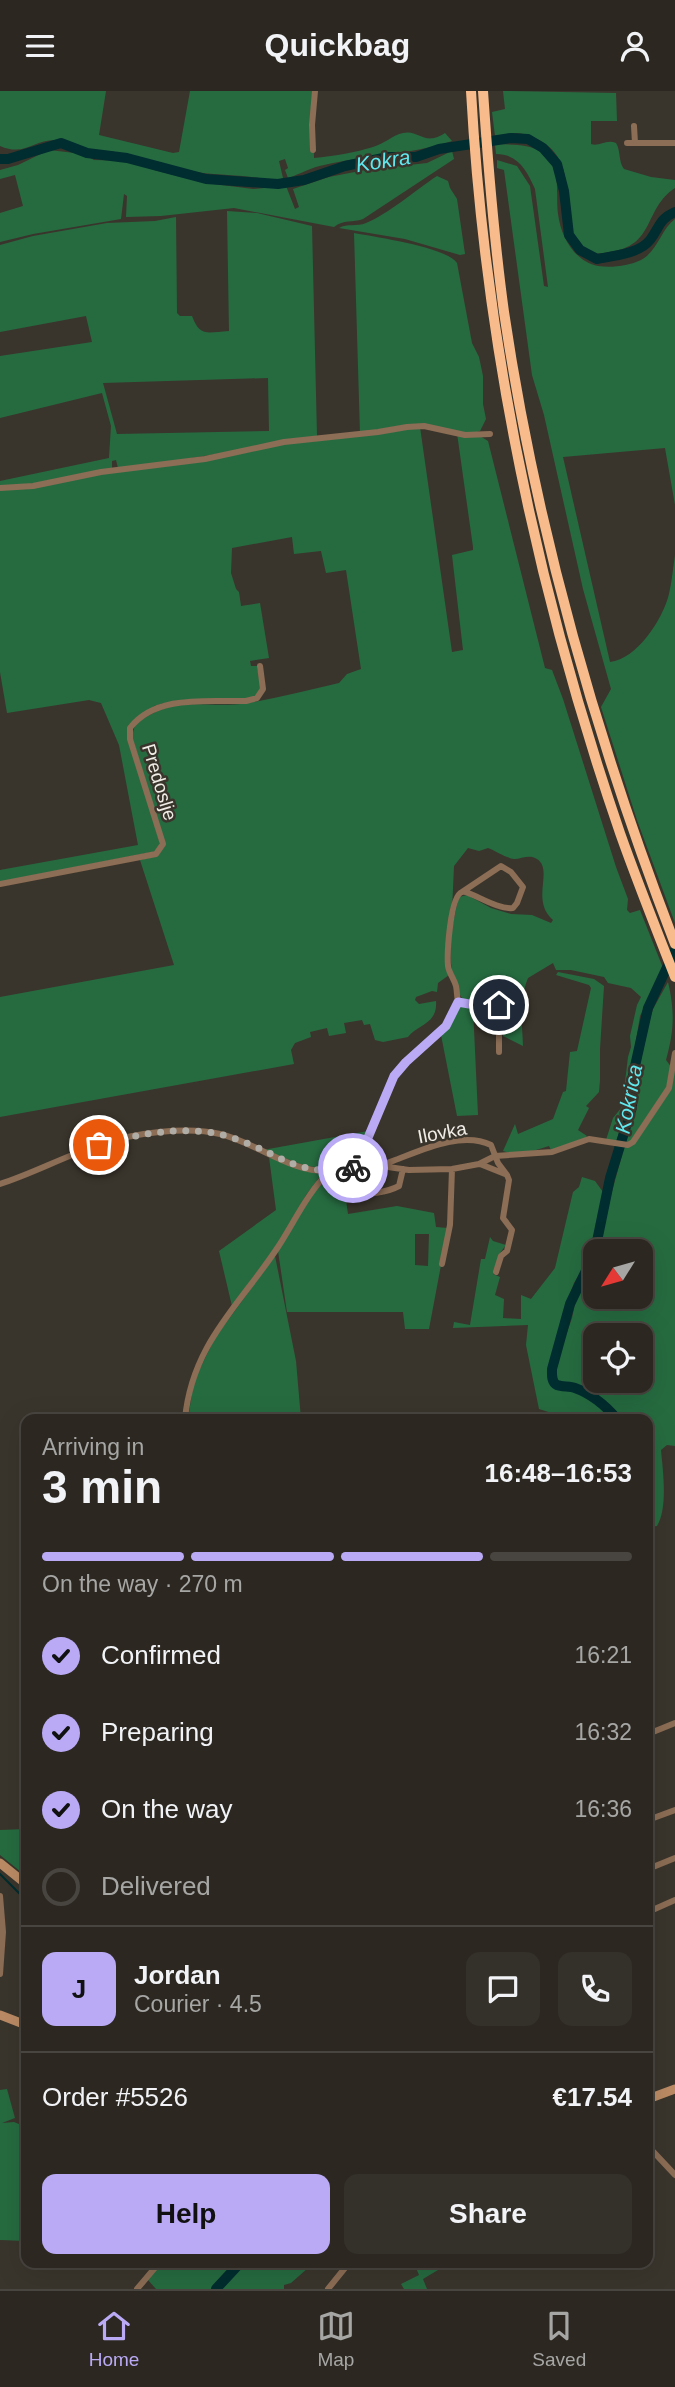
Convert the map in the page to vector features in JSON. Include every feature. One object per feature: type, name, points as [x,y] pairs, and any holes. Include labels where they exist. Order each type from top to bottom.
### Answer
[{"type":"highway","points":[[471,91],[505,313],[548,541],[584,681],[630,825],[675,944]]},
{"type":"highway","points":[[483,91],[485,116],[482,164],[494,319],[538,551],[590,737],[643,895],[675,977]]},
{"type":"street","points":[[313,150],[314,91]]},
{"type":"street","points":[[635,126],[631,143],[675,143]]},
{"type":"street","points":[[0,488],[33,486],[102,471],[205,459],[284,442],[407,427],[425,426],[465,435],[490,434]]},
{"type":"street","name":"Predoslje","points":[[0,884],[156,854],[163,844],[130,739],[131,728],[155,709],[169,703],[246,701],[257,698],[263,689],[260,666]]},
{"type":"street","points":[[367,1165],[367,1140],[394,1076],[446,1026],[458,1002],[456,986],[448,965],[453,906],[457,896],[462,892],[501,866],[511,872],[523,887],[513,908],[505,909],[462,892]]},
{"type":"street","points":[[458,1002],[469,1004],[494,1001],[499,1005],[499,1052]]},
{"type":"street","points":[[379,1166],[452,1169],[479,1164],[495,1156],[552,1152],[589,1139],[628,1145],[633,1142],[669,1088],[675,1053]]},
{"type":"street","points":[[0,1184],[99,1145],[165,1132],[210,1132],[223,1135],[238,1139],[286,1163],[329,1172]]},
{"type":"street","name":"Ilovka","points":[[329,1172],[367,1165],[379,1166],[438,1145],[463,1141],[491,1145],[507,1175]]},
{"type":"street","points":[[479,1164],[507,1175],[509,1180],[503,1218],[512,1230],[507,1251],[500,1256],[496,1272]]},
{"type":"street","points":[[347,1169],[354,1192],[360,1195],[399,1186],[403,1169]]},
{"type":"street","points":[[442,1264],[450,1225],[452,1169]]},
{"type":"street","points":[[187,1414],[192,1381],[206,1348],[276,1250],[314,1186],[329,1172]]},
{"type":"street","points":[[653,1732],[675,1723]]},
{"type":"street","points":[[653,1818],[675,1810]]},
{"type":"street","points":[[653,1867],[675,1858]]},
{"type":"street","points":[[0,1863],[21,1880]]},
{"type":"street","points":[[0,1896],[4,1932],[0,1974]]},
{"type":"street","points":[[653,1910],[675,1900]]},
{"type":"street","points":[[0,2015],[21,2023]]},
{"type":"street","points":[[653,2097],[675,2089]]},
{"type":"street","points":[[653,2151],[675,2175]]},
{"type":"street","points":[[136,2289],[155,2268]]},
{"type":"street","points":[[328,2289],[345,2268]]},
{"type":"green space","points":[[0,91],[106,91],[99,135],[173,153],[179,152],[190,91],[313,91],[314,158],[377,146],[409,132],[427,138],[445,133],[452,141],[320,166],[288,178],[285,159],[279,161],[283,178],[275,181],[210,174],[115,152],[91,150],[61,140],[49,140],[16,150],[0,146]]},
{"type":"green space","points":[[503,91],[616,93],[617,121],[591,121],[591,144],[616,143],[624,169],[651,177],[675,180],[675,188],[658,206],[642,235],[635,242],[624,248],[596,253],[588,251],[577,241],[571,227],[566,179],[561,163],[552,150],[537,139],[524,134],[495,136],[492,112],[505,109]]},
{"type":"green space","points":[[495,144],[532,148],[549,160],[556,174],[558,214],[562,231],[570,247],[590,263],[614,267],[641,260],[652,251],[675,219],[675,505],[665,448],[563,457],[610,662],[630,654],[655,626],[669,594],[675,555],[675,923],[637,820],[601,707],[611,689],[583,589],[544,415],[532,375],[504,170],[497,168],[497,160],[517,166],[530,186],[544,286],[548,287],[535,189],[516,160],[496,154]]},
{"type":"green space","points":[[49,150],[83,154],[94,160],[130,161],[206,183],[253,189],[286,186],[295,209],[299,207],[293,189],[329,177],[427,163],[452,151],[454,159],[363,219],[334,227],[234,208],[126,217],[127,196],[124,194],[121,219],[0,242],[0,213],[23,206],[15,175],[0,179],[0,170],[18,165]]},
{"type":"green space","points":[[437,176],[448,181],[457,199],[465,254],[460,255],[405,239],[339,228],[363,224],[374,219]]},
{"type":"green space","points":[[227,211],[257,213],[312,226],[317,436],[185,461],[118,468],[116,460],[112,461],[112,469],[56,481],[0,487],[0,481],[109,458],[111,426],[102,393],[0,418],[0,356],[92,342],[86,316],[0,332],[0,245],[33,236],[107,223],[155,221],[176,217],[177,313],[180,316],[192,316],[202,331],[229,331]],"holes":[[[268,378],[269,431],[117,434],[103,383]]]},
{"type":"green space","points":[[354,233],[439,252],[457,263],[472,343],[479,357],[483,376],[486,419],[480,431],[471,434],[434,426],[360,433]]},
{"type":"green space","points":[[420,427],[452,652],[463,650],[452,555],[473,550],[457,433],[480,436],[488,441],[545,668],[552,670],[563,699],[628,899],[627,910],[630,913],[640,910],[663,968],[640,1016],[630,1076],[629,1102],[616,1142],[606,1140],[613,1118],[622,1107],[631,1047],[630,1036],[641,997],[631,988],[608,983],[604,977],[571,970],[556,970],[553,963],[528,978],[525,986],[522,1003],[523,1046],[503,1036],[500,998],[463,1000],[453,976],[450,951],[449,975],[438,983],[437,992],[432,991],[416,997],[415,1000],[419,1004],[436,1001],[434,1014],[408,1037],[383,1042],[375,1040],[370,1024],[364,1025],[362,1020],[344,1023],[346,1033],[329,1036],[327,1028],[310,1032],[311,1037],[295,1043],[291,1050],[294,1064],[0,1117],[0,997],[174,965],[140,860],[157,856],[165,846],[132,736],[135,725],[150,715],[177,705],[231,705],[271,699],[339,683],[347,674],[361,669],[346,570],[326,573],[321,551],[294,554],[292,537],[232,548],[231,573],[239,592],[241,606],[260,603],[269,658],[250,661],[251,666],[257,666],[261,689],[258,695],[247,699],[164,703],[154,706],[128,728],[160,844],[157,851],[0,882],[0,870],[138,845],[119,745],[101,703],[89,700],[7,713],[0,672],[0,489],[278,444]],"holes":[[[468,848],[479,851],[488,848],[511,858],[537,859],[543,870],[543,904],[553,920],[551,923],[532,915],[511,914],[491,908],[467,895],[459,897],[450,948],[454,866]]]},
{"type":"green space","points":[[558,972],[594,979],[604,986],[599,1092],[586,1106],[589,1108],[578,1130],[587,1136],[583,1140],[551,1150],[549,1146],[520,1153],[503,1151],[515,1124],[518,1134],[553,1119],[563,1092],[566,1091],[570,1052],[577,1051],[591,988],[589,985],[556,975]]},
{"type":"green space","points":[[668,982],[673,1021],[666,1060],[675,1072],[675,1446],[667,1445],[661,1450],[663,1509],[657,1526],[653,1526],[653,1414],[616,1414],[590,1393],[653,1393],[653,1323],[583,1323],[583,1390],[559,1383],[554,1370],[572,1318],[577,1294],[583,1283],[583,1309],[653,1309],[653,1239],[602,1239],[633,1116],[637,1079],[653,1009]]},
{"type":"green space","points":[[463,1005],[471,1005],[473,1008],[478,1115],[457,1116],[441,1035],[457,1009]]},
{"type":"green space","points":[[368,1131],[364,1157],[355,1166],[333,1169],[306,1166],[263,1150]]},
{"type":"green space","points":[[269,1157],[321,1175],[306,1195],[285,1234],[232,1306],[219,1251],[276,1210]]},
{"type":"green space","points":[[344,1171],[348,1175],[353,1191],[345,1193],[348,1214],[397,1206],[434,1213],[436,1227],[448,1228],[429,1329],[405,1329],[403,1312],[287,1312],[278,1251],[306,1202],[330,1175]],"holes":[[[415,1234],[429,1234],[428,1266],[415,1265]]]},
{"type":"green space","points":[[582,1177],[595,1181],[603,1192],[594,1239],[583,1239],[583,1268],[574,1283],[561,1319],[559,1337],[549,1362],[549,1373],[555,1386],[585,1395],[607,1414],[555,1414],[539,1409],[526,1345],[528,1325],[453,1328],[454,1322],[470,1325],[481,1259],[485,1259],[490,1237],[493,1241],[506,1245],[500,1253],[493,1274],[500,1277],[495,1295],[504,1299],[503,1318],[521,1319],[521,1295],[531,1299],[555,1268],[573,1192],[579,1187]]},
{"type":"green space","points":[[275,1256],[296,1361],[301,1414],[189,1414],[194,1381],[215,1338]]},
{"type":"green space","points":[[21,1829],[21,1872],[0,1855],[0,1830]]},
{"type":"green space","points":[[7,2089],[15,2118],[2,2123],[14,2122],[21,2125],[21,2241],[0,2240],[0,2090]]},
{"type":"green space","points":[[157,2268],[232,2268],[213,2289],[156,2289],[148,2280]]},
{"type":"green space","points":[[240,2268],[308,2268],[291,2283],[284,2285],[284,2289],[219,2289]]},
{"type":"green space","points":[[416,2268],[441,2268],[423,2279],[427,2289],[404,2289],[401,2284],[419,2275]]},
{"type":"waterway","name":"Kokra","points":[[0,159],[61,143],[87,153],[127,158],[206,179],[278,184],[304,180],[345,166],[388,157],[416,157],[439,149],[511,138],[528,139],[543,148],[557,164],[564,191],[569,235],[580,250],[597,259],[625,254],[645,245],[663,221],[675,212]]},
{"type":"waterway","name":"Kokrica","points":[[597,1239],[610,1178],[632,1107],[633,1075],[648,1008],[675,950]]},
{"type":"waterway","name":"Kokrica","points":[[583,1277],[570,1304],[552,1369],[552,1378],[557,1385],[575,1388],[593,1397],[612,1414]]},
{"type":"waterway","points":[[0,1874],[21,1895]]},
{"type":"waterway","name":"Kokrica","points":[[216,2289],[235,2268]]},
{"type":"way so far","points":[[99,1145],[139,1135],[210,1132],[238,1139],[286,1163],[310,1170],[329,1172],[353,1168]]},
{"type":"route","points":[[353,1168],[367,1165],[367,1140],[394,1076],[446,1026],[458,1002],[469,1004],[494,1001],[499,1005]]}]
